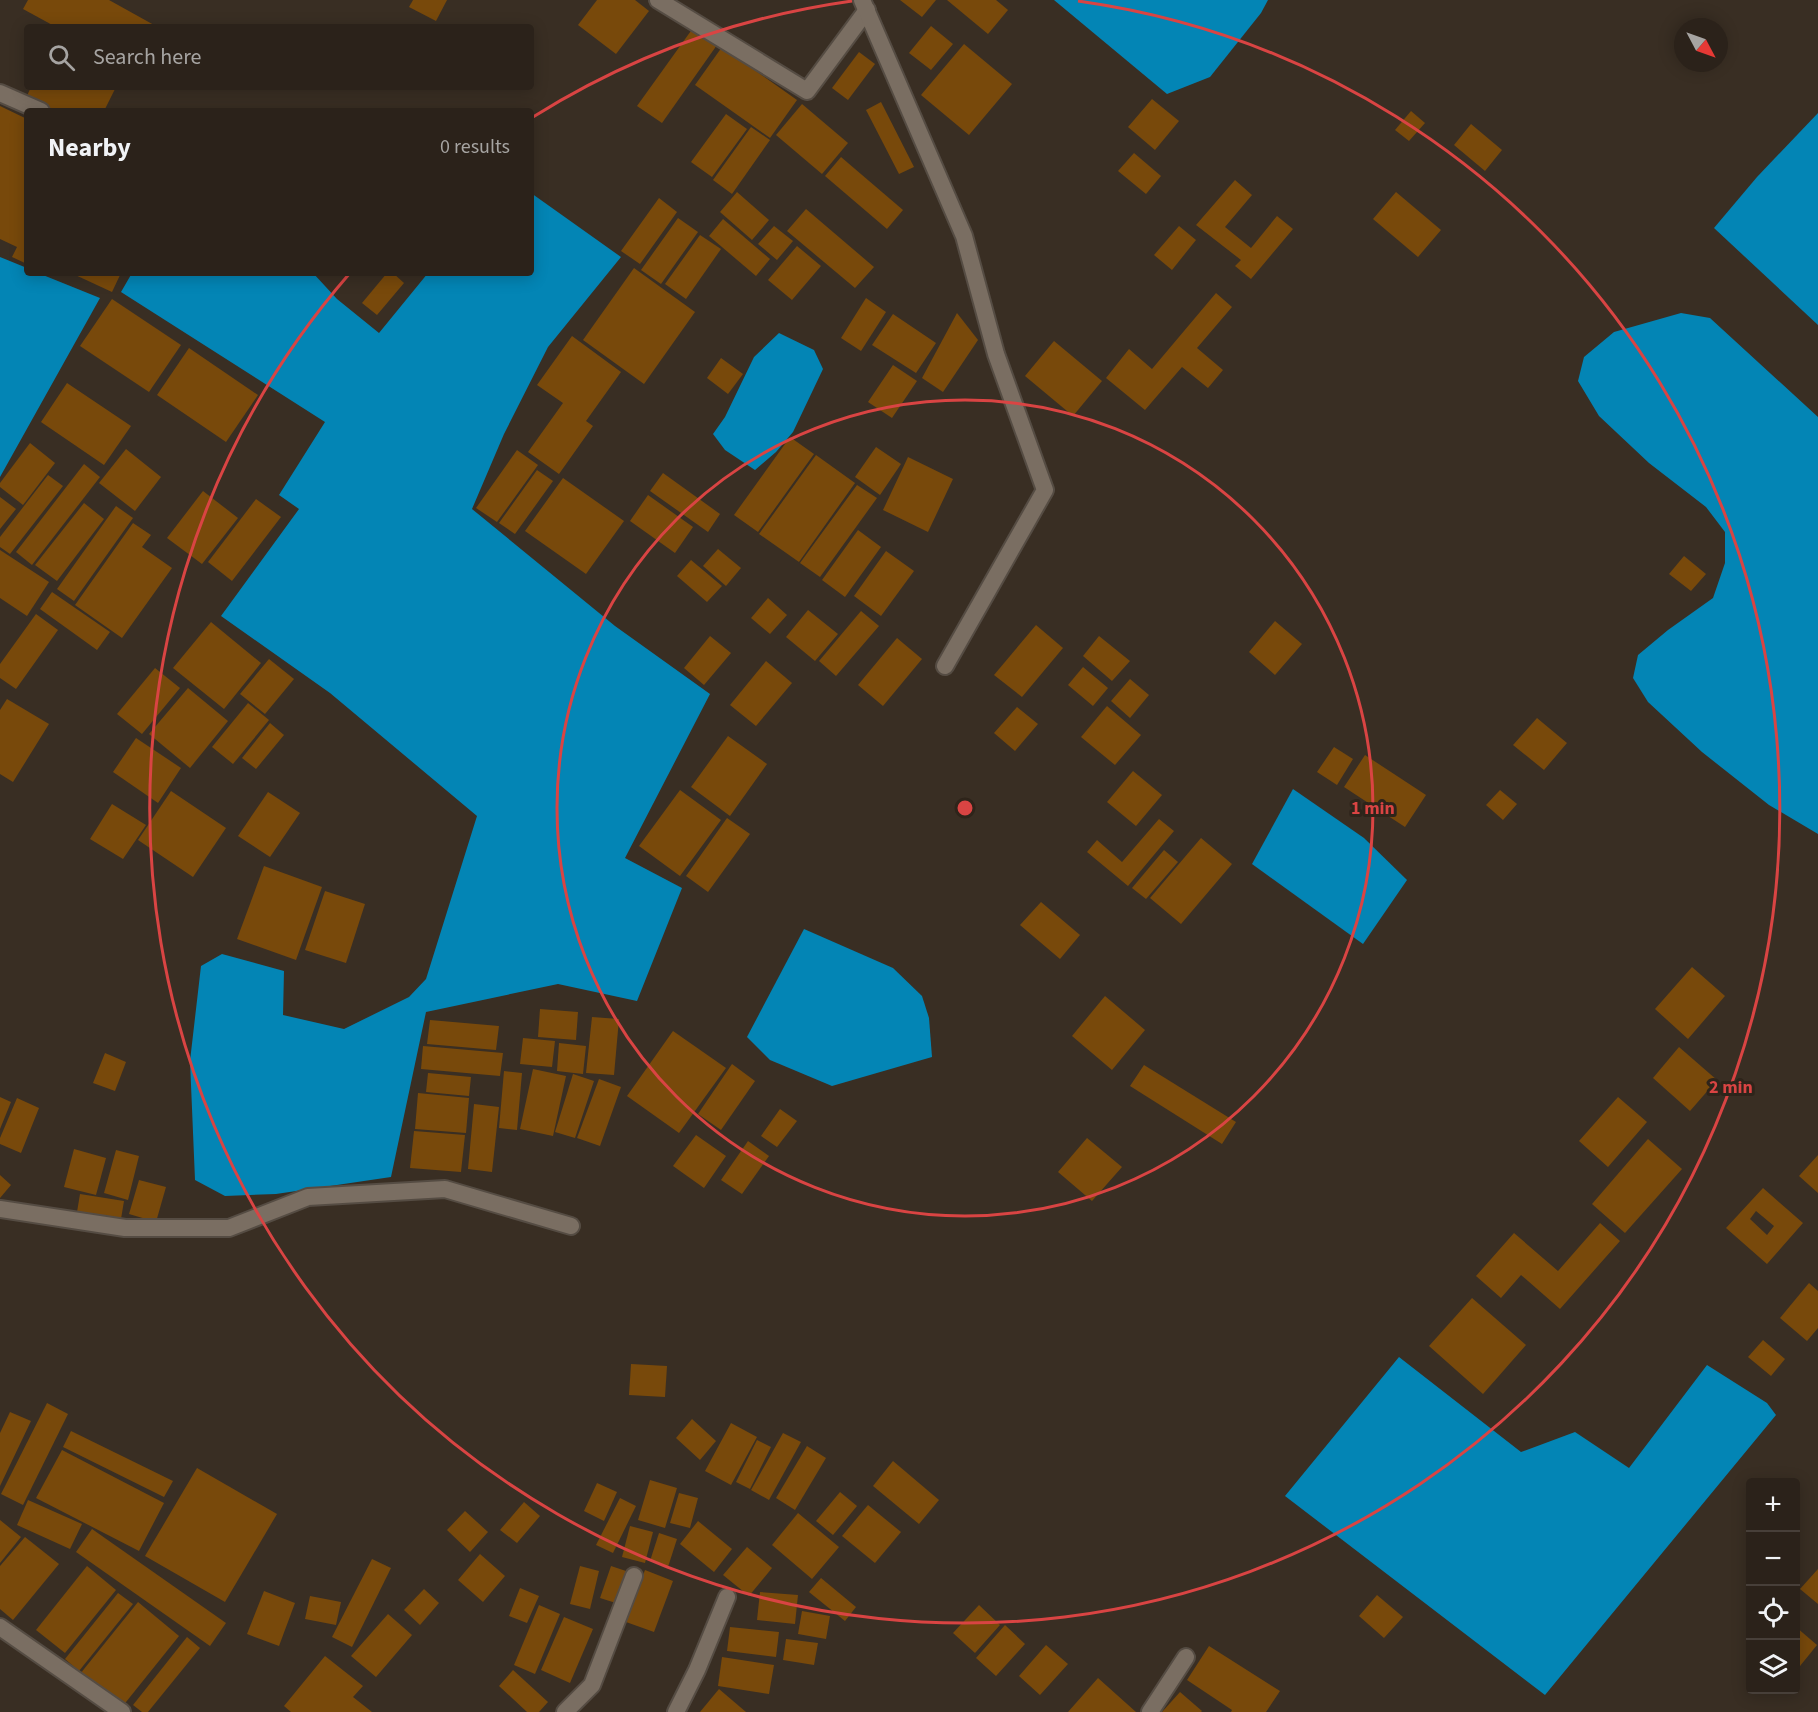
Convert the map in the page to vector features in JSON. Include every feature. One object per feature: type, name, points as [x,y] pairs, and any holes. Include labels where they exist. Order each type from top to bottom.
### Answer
[{"type":"street","points":[[658,0],[807,91],[864,5]]},
{"type":"street","points":[[864,5],[964,236],[996,354],[1045,490],[945,666]]},
{"type":"street","points":[[0,93],[34,108]]},
{"type":"street","points":[[0,1209],[125,1228],[229,1228],[308,1197],[446,1189],[571,1226]]},
{"type":"street","points":[[565,1712],[592,1685],[634,1576]]},
{"type":"street","points":[[676,1712],[697,1670],[727,1597]]},
{"type":"street","points":[[0,1627],[122,1712]]},
{"type":"street","points":[[1150,1712],[1186,1657]]},
{"type":"water","points":[[1054,0],[1268,0],[1261,13],[1210,77],[1167,94]]},
{"type":"water","points":[[1818,113],[1818,325],[1714,228],[1757,177]]},
{"type":"water","points":[[534,195],[621,257],[548,347],[504,434],[472,509],[615,626],[710,694],[625,858],[682,888],[637,1001],[558,984],[426,1012],[391,1177],[276,1194],[225,1196],[195,1180],[190,1061],[201,966],[222,954],[284,971],[283,1015],[344,1029],[409,997],[426,979],[477,816],[330,693],[221,616],[299,509],[279,495],[325,422],[121,292],[130,276],[316,276],[337,299],[379,333],[426,276],[534,276]]},
{"type":"water","points":[[0,257],[24,267],[24,276],[45,276],[100,298],[0,477]]},
{"type":"water","points":[[1681,313],[1710,318],[1818,417],[1818,834],[1769,805],[1702,752],[1648,702],[1633,678],[1638,655],[1713,598],[1725,563],[1725,532],[1706,507],[1649,463],[1599,416],[1578,381],[1584,357],[1614,332]]},
{"type":"water","points":[[779,333],[814,350],[823,369],[793,432],[776,452],[755,470],[725,450],[713,434],[725,417],[754,357]]},
{"type":"water","points":[[1293,789],[1364,838],[1407,880],[1363,944],[1252,864]]},
{"type":"water","points":[[804,929],[893,968],[922,996],[929,1018],[932,1057],[832,1086],[770,1060],[747,1037]]},
{"type":"water","points":[[1399,1357],[1521,1452],[1575,1432],[1629,1468],[1707,1365],[1767,1403],[1776,1415],[1545,1695],[1285,1496]]},
{"type":"building","points":[[28,0],[109,0],[152,24],[50,24],[23,9]]},
{"type":"building","points":[[413,0],[447,0],[436,21],[409,7]]},
{"type":"building","points":[[597,0],[635,0],[649,11],[616,54],[578,25]]},
{"type":"building","points":[[900,0],[936,0],[922,17]]},
{"type":"building","points":[[947,0],[996,0],[1008,10],[988,34]]},
{"type":"building","points":[[931,26],[953,44],[931,70],[909,53]]},
{"type":"building","points":[[693,28],[717,45],[662,123],[637,106]]},
{"type":"building","points":[[964,44],[1012,84],[969,135],[921,95]]},
{"type":"building","points":[[722,47],[797,100],[770,138],[695,85]]},
{"type":"building","points":[[859,52],[875,64],[848,100],[832,88]]},
{"type":"building","points":[[30,90],[114,90],[106,108],[48,108],[26,98]]},
{"type":"building","points":[[1152,99],[1179,121],[1155,150],[1128,127]]},
{"type":"building","points":[[881,102],[914,167],[899,174],[866,110]]},
{"type":"building","points":[[802,104],[848,143],[822,174],[776,135]]},
{"type":"building","points":[[0,106],[24,118],[24,263],[12,257],[17,247],[0,239]]},
{"type":"building","points":[[1411,111],[1425,123],[1409,141],[1395,130]]},
{"type":"building","points":[[726,114],[747,129],[712,177],[691,162]]},
{"type":"building","points":[[1471,124],[1502,150],[1485,171],[1454,145]]},
{"type":"building","points":[[751,127],[770,140],[732,194],[713,180]]},
{"type":"building","points":[[1134,153],[1161,176],[1146,194],[1118,171]]},
{"type":"building","points":[[841,157],[903,210],[887,229],[825,176]]},
{"type":"building","points":[[1235,180],[1252,195],[1225,227],[1251,248],[1277,216],[1293,229],[1251,279],[1235,266],[1241,260],[1196,225]]},
{"type":"building","points":[[737,192],[769,220],[752,240],[720,212]]},
{"type":"building","points":[[1396,192],[1441,230],[1418,257],[1373,219]]},
{"type":"building","points":[[659,198],[677,212],[640,264],[621,251]]},
{"type":"building","points":[[806,209],[874,267],[855,288],[787,231]]},
{"type":"building","points":[[678,218],[698,232],[661,284],[641,270]]},
{"type":"building","points":[[723,219],[770,259],[756,276],[709,236]]},
{"type":"building","points":[[774,226],[793,241],[777,260],[758,244]]},
{"type":"building","points":[[1179,226],[1196,240],[1172,270],[1154,255]]},
{"type":"building","points":[[700,235],[721,249],[686,299],[665,284]]},
{"type":"building","points":[[797,246],[821,266],[792,300],[768,280]]},
{"type":"building","points":[[634,268],[695,312],[644,384],[583,340]]},
{"type":"building","points":[[77,276],[120,276],[112,292]]},
{"type":"building","points":[[384,276],[396,276],[404,283],[377,315],[362,303]]},
{"type":"building","points":[[1216,293],[1232,307],[1197,348],[1223,370],[1208,388],[1182,367],[1145,410],[1106,378],[1129,349],[1152,369]]},
{"type":"building","points":[[866,298],[886,312],[861,351],[841,338]]},
{"type":"building","points":[[112,299],[181,345],[149,392],[80,346]]},
{"type":"building","points":[[957,313],[978,340],[943,392],[922,378]]},
{"type":"building","points":[[893,314],[936,343],[916,373],[872,345]]},
{"type":"building","points":[[572,336],[621,372],[586,421],[593,426],[559,474],[528,452],[563,403],[537,385]]},
{"type":"building","points":[[1054,341],[1102,381],[1073,416],[1025,376]]},
{"type":"building","points":[[189,348],[258,395],[226,442],[157,395]]},
{"type":"building","points":[[721,358],[743,374],[728,394],[707,378]]},
{"type":"building","points":[[893,365],[917,381],[892,418],[868,402]]},
{"type":"building","points":[[67,383],[131,426],[104,465],[41,422]]},
{"type":"building","points":[[790,437],[814,454],[758,532],[734,515]]},
{"type":"building","points":[[30,443],[55,463],[23,505],[0,487],[0,483]]},
{"type":"building","points":[[876,447],[901,464],[880,495],[855,477]]},
{"type":"building","points":[[126,449],[161,477],[135,511],[99,483]]},
{"type":"building","points":[[517,450],[538,465],[497,522],[476,508]]},
{"type":"building","points":[[816,455],[855,483],[799,562],[759,534]]},
{"type":"building","points":[[908,457],[953,479],[928,532],[883,510]]},
{"type":"building","points":[[84,464],[100,477],[32,565],[16,552]]},
{"type":"building","points":[[537,470],[553,481],[515,534],[499,523]]},
{"type":"building","points":[[663,473],[720,514],[708,532],[650,491]]},
{"type":"building","points":[[48,475],[63,486],[10,554],[0,547],[0,537]]},
{"type":"building","points":[[563,478],[624,521],[586,574],[525,531]]},
{"type":"building","points":[[857,485],[877,498],[820,577],[800,563]]},
{"type":"building","points":[[203,491],[238,518],[202,564],[167,538]]},
{"type":"building","points":[[648,495],[693,527],[675,553],[630,521]]},
{"type":"building","points":[[0,497],[16,509],[0,529]]},
{"type":"building","points":[[256,499],[281,517],[232,581],[208,562]]},
{"type":"building","points":[[84,503],[104,519],[57,581],[35,565]]},
{"type":"building","points":[[116,506],[133,518],[74,601],[57,589]]},
{"type":"building","points":[[133,523],[151,535],[142,547],[172,568],[122,638],[75,605]]},
{"type":"building","points":[[858,530],[881,547],[845,597],[822,580]]},
{"type":"building","points":[[718,549],[741,568],[726,586],[703,566]]},
{"type":"building","points":[[0,550],[49,582],[27,616],[0,598]]},
{"type":"building","points":[[886,551],[914,571],[881,616],[854,596]]},
{"type":"building","points":[[1684,556],[1706,574],[1691,591],[1669,574]]},
{"type":"building","points":[[691,560],[722,586],[707,602],[677,576]]},
{"type":"building","points":[[52,592],[110,632],[97,650],[40,609]]},
{"type":"building","points":[[768,598],[787,615],[770,634],[751,618]]},
{"type":"building","points":[[808,610],[838,634],[815,661],[786,637]]},
{"type":"building","points":[[861,611],[879,626],[836,676],[819,661]]},
{"type":"building","points":[[36,614],[58,630],[16,689],[0,678],[0,664]]},
{"type":"building","points":[[1275,621],[1302,644],[1275,675],[1249,652]]},
{"type":"building","points":[[211,622],[261,663],[224,709],[173,668]]},
{"type":"building","points":[[1036,625],[1063,648],[1022,697],[994,675]]},
{"type":"building","points":[[710,636],[731,653],[704,685],[684,668]]},
{"type":"building","points":[[1099,636],[1130,661],[1112,681],[1083,656]]},
{"type":"building","points":[[897,638],[922,659],[883,706],[858,685]]},
{"type":"building","points":[[269,659],[294,679],[265,714],[240,694]]},
{"type":"building","points":[[766,661],[792,683],[756,726],[730,705]]},
{"type":"building","points":[[1083,667],[1108,688],[1093,706],[1068,685]]},
{"type":"building","points":[[155,668],[180,688],[142,734],[117,714]]},
{"type":"building","points":[[1130,679],[1149,695],[1130,718],[1111,701]]},
{"type":"building","points":[[188,688],[228,721],[190,768],[149,734]]},
{"type":"building","points":[[7,699],[49,724],[13,782],[0,774],[0,710]]},
{"type":"building","points":[[248,703],[269,720],[233,764],[212,747]]},
{"type":"building","points":[[1107,706],[1141,735],[1115,765],[1081,737]]},
{"type":"building","points":[[1017,707],[1038,724],[1015,751],[994,733]]},
{"type":"building","points":[[1537,718],[1567,743],[1544,770],[1513,745]]},
{"type":"building","points":[[270,723],[284,735],[256,769],[242,758]]},
{"type":"building","points":[[728,736],[767,764],[730,816],[691,787]]},
{"type":"building","points":[[136,738],[181,768],[158,803],[113,772]]},
{"type":"building","points":[[1334,747],[1353,759],[1337,785],[1317,772]]},
{"type":"building","points":[[1365,755],[1426,795],[1405,827],[1344,787]]},
{"type":"building","points":[[1133,771],[1162,795],[1136,826],[1107,802]]},
{"type":"building","points":[[680,790],[721,820],[680,876],[639,846]]},
{"type":"building","points":[[1500,790],[1517,804],[1503,820],[1486,805]]},
{"type":"building","points":[[171,791],[226,828],[193,877],[138,840]]},
{"type":"building","points":[[268,792],[300,813],[270,857],[238,836]]},
{"type":"building","points":[[112,804],[146,825],[123,859],[90,839]]},
{"type":"building","points":[[727,818],[750,834],[708,892],[686,876]]},
{"type":"building","points":[[1159,819],[1174,831],[1128,886],[1087,852],[1097,840],[1122,862]]},
{"type":"building","points":[[1201,838],[1232,864],[1181,924],[1150,898]]},
{"type":"building","points":[[1164,850],[1178,862],[1146,899],[1132,888]]},
{"type":"building","points":[[264,866],[322,887],[296,960],[237,939]]},
{"type":"building","points":[[325,891],[365,904],[346,963],[305,950]]},
{"type":"building","points":[[1041,902],[1080,935],[1060,959],[1020,925]]},
{"type":"building","points":[[1692,967],[1725,996],[1688,1039],[1655,1009]]},
{"type":"building","points":[[1105,996],[1145,1030],[1112,1070],[1072,1036]]},
{"type":"building","points":[[540,1009],[578,1012],[576,1040],[538,1037]]},
{"type":"building","points":[[592,1017],[619,1019],[614,1075],[586,1073]]},
{"type":"building","points":[[430,1020],[499,1026],[496,1050],[427,1044]]},
{"type":"building","points":[[673,1031],[726,1068],[679,1133],[627,1096]]},
{"type":"building","points":[[523,1038],[555,1041],[552,1067],[520,1064]]},
{"type":"building","points":[[559,1043],[586,1046],[583,1074],[557,1071]]},
{"type":"building","points":[[423,1046],[503,1053],[500,1076],[421,1069]]},
{"type":"building","points":[[1679,1047],[1717,1080],[1690,1111],[1653,1078]]},
{"type":"building","points":[[105,1053],[126,1062],[115,1091],[93,1083]]},
{"type":"building","points":[[732,1064],[755,1081],[721,1130],[698,1114]]},
{"type":"building","points":[[1144,1065],[1236,1122],[1222,1144],[1130,1086]]},
{"type":"building","points":[[533,1069],[566,1076],[553,1136],[520,1129]]},
{"type":"building","points":[[504,1071],[522,1073],[517,1130],[499,1128]]},
{"type":"building","points":[[428,1073],[471,1077],[469,1096],[426,1092]]},
{"type":"building","points":[[573,1074],[594,1081],[575,1138],[555,1132]]},
{"type":"building","points":[[599,1079],[621,1087],[600,1146],[577,1138]]},
{"type":"building","points":[[418,1093],[469,1098],[466,1133],[415,1129]]},
{"type":"building","points":[[0,1097],[11,1102],[0,1129]]},
{"type":"building","points":[[1618,1097],[1647,1122],[1608,1167],[1579,1141]]},
{"type":"building","points":[[17,1098],[39,1108],[21,1153],[0,1144],[0,1138]]},
{"type":"building","points":[[474,1104],[499,1107],[492,1172],[468,1169]]},
{"type":"building","points":[[780,1109],[797,1121],[777,1147],[761,1136]]},
{"type":"building","points":[[414,1131],[465,1135],[461,1172],[410,1168]]},
{"type":"building","points":[[696,1135],[726,1156],[704,1188],[673,1166]]},
{"type":"building","points":[[1087,1138],[1122,1167],[1092,1201],[1058,1172]]},
{"type":"building","points":[[1648,1139],[1682,1169],[1625,1233],[1592,1204]]},
{"type":"building","points":[[748,1141],[769,1156],[742,1194],[721,1180]]},
{"type":"building","points":[[74,1149],[106,1158],[96,1195],[64,1187]]},
{"type":"building","points":[[116,1150],[139,1156],[128,1200],[104,1193]]},
{"type":"building","points":[[1818,1155],[1818,1193],[1799,1176]]},
{"type":"building","points":[[0,1175],[11,1185],[0,1198]]},
{"type":"building","points":[[139,1180],[166,1187],[156,1222],[129,1214]]},
{"type":"building","points":[[1763,1188],[1803,1223],[1767,1264],[1726,1228]],"holes":[[[1756,1211],[1774,1226],[1767,1235],[1750,1219]]]},
{"type":"building","points":[[80,1194],[124,1201],[121,1219],[77,1212]]},
{"type":"building","points":[[1600,1223],[1620,1241],[1560,1309],[1521,1275],[1501,1298],[1476,1276],[1514,1233],[1558,1271]]},
{"type":"building","points":[[1809,1283],[1818,1291],[1818,1328],[1807,1341],[1780,1318]]},
{"type":"building","points":[[1472,1298],[1526,1345],[1483,1394],[1429,1346]]},
{"type":"building","points":[[1763,1340],[1785,1359],[1771,1376],[1748,1357]]},
{"type":"building","points":[[631,1364],[667,1366],[665,1397],[629,1395]]},
{"type":"building","points":[[47,1403],[68,1414],[23,1505],[1,1494]]},
{"type":"building","points":[[10,1412],[31,1421],[0,1486],[0,1433]]},
{"type":"building","points":[[692,1419],[716,1441],[700,1460],[676,1438]]},
{"type":"building","points":[[731,1423],[757,1437],[731,1485],[705,1471]]},
{"type":"building","points":[[71,1431],[173,1481],[164,1497],[63,1447]]},
{"type":"building","points":[[783,1433],[801,1442],[769,1500],[751,1490]]},
{"type":"building","points":[[757,1440],[771,1447],[750,1489],[736,1482]]},
{"type":"building","points":[[807,1446],[826,1458],[795,1510],[776,1498]]},
{"type":"building","points":[[62,1450],[164,1503],[139,1551],[36,1498]]},
{"type":"building","points":[[893,1461],[939,1500],[919,1524],[873,1486]]},
{"type":"building","points":[[197,1468],[277,1514],[225,1602],[145,1556]]},
{"type":"building","points":[[650,1480],[677,1488],[665,1528],[638,1520]]},
{"type":"building","points":[[597,1483],[617,1492],[604,1521],[584,1511]]},
{"type":"building","points":[[840,1492],[857,1506],[833,1535],[816,1521]]},
{"type":"building","points":[[679,1493],[698,1498],[690,1528],[670,1523]]},
{"type":"building","points":[[620,1498],[636,1506],[613,1553],[596,1545]]},
{"type":"building","points":[[28,1500],[82,1524],[70,1549],[17,1525]]},
{"type":"building","points":[[524,1502],[540,1516],[517,1543],[500,1530]]},
{"type":"building","points":[[868,1505],[901,1532],[875,1563],[842,1536]]},
{"type":"building","points":[[465,1511],[488,1532],[470,1552],[447,1530]]},
{"type":"building","points":[[798,1513],[839,1547],[812,1579],[772,1545]]},
{"type":"building","points":[[0,1520],[21,1537],[0,1563]]},
{"type":"building","points":[[698,1521],[732,1549],[714,1572],[680,1544]]},
{"type":"building","points":[[630,1526],[653,1532],[645,1563],[622,1557]]},
{"type":"building","points":[[92,1529],[226,1623],[210,1646],[76,1552]]},
{"type":"building","points":[[659,1533],[677,1539],[668,1567],[650,1561]]},
{"type":"building","points":[[25,1537],[59,1564],[13,1620],[0,1609],[0,1566]]},
{"type":"building","points":[[747,1547],[772,1568],[749,1596],[723,1575]]},
{"type":"building","points":[[480,1554],[505,1576],[483,1602],[458,1580]]},
{"type":"building","points":[[372,1559],[391,1568],[352,1647],[332,1637]]},
{"type":"building","points":[[87,1566],[116,1590],[65,1653],[36,1630]]},
{"type":"building","points":[[580,1566],[599,1571],[590,1609],[570,1604]]},
{"type":"building","points":[[611,1566],[629,1572],[619,1604],[600,1598]]},
{"type":"building","points":[[1818,1569],[1818,1604],[1800,1589]]},
{"type":"building","points":[[645,1570],[673,1581],[654,1632],[626,1622]]},
{"type":"building","points":[[821,1578],[856,1607],[845,1621],[809,1592]]},
{"type":"building","points":[[520,1588],[539,1596],[527,1623],[509,1616]]},
{"type":"building","points":[[424,1589],[439,1603],[420,1625],[404,1610]]},
{"type":"building","points":[[264,1591],[295,1603],[279,1646],[247,1634]]},
{"type":"building","points":[[760,1592],[798,1595],[795,1624],[757,1620]]},
{"type":"building","points":[[118,1593],[133,1604],[79,1671],[65,1659]]},
{"type":"building","points":[[1377,1595],[1403,1617],[1384,1638],[1359,1616]]},
{"type":"building","points":[[310,1596],[341,1602],[336,1625],[305,1619]]},
{"type":"building","points":[[138,1602],[179,1636],[122,1707],[80,1674]]},
{"type":"building","points":[[539,1605],[560,1614],[535,1674],[514,1665]]},
{"type":"building","points":[[979,1605],[1000,1625],[975,1653],[953,1633]]},
{"type":"building","points":[[802,1611],[830,1616],[826,1639],[798,1634]]},
{"type":"building","points":[[388,1614],[412,1635],[376,1677],[351,1656]]},
{"type":"building","points":[[564,1617],[593,1629],[570,1683],[541,1670]]},
{"type":"building","points":[[1005,1625],[1025,1644],[996,1676],[976,1658]]},
{"type":"building","points":[[730,1627],[779,1632],[776,1657],[727,1651]]},
{"type":"building","points":[[1800,1630],[1817,1645],[1800,1666]]},
{"type":"building","points":[[187,1637],[200,1648],[148,1712],[142,1712],[133,1705]]},
{"type":"building","points":[[786,1639],[818,1643],[814,1665],[783,1660]]},
{"type":"building","points":[[1046,1645],[1068,1664],[1040,1695],[1019,1676]]},
{"type":"building","points":[[1209,1646],[1280,1691],[1266,1712],[1231,1712],[1232,1710],[1187,1680]]},
{"type":"building","points":[[325,1656],[363,1686],[353,1697],[372,1712],[291,1712],[284,1706]]},
{"type":"building","points":[[722,1657],[774,1665],[769,1694],[718,1686]]},
{"type":"building","points":[[513,1670],[548,1702],[539,1712],[527,1712],[499,1686]]},
{"type":"building","points":[[1098,1678],[1136,1712],[1068,1712]]},
{"type":"building","points":[[719,1689],[746,1712],[700,1712]]},
{"type":"building","points":[[1180,1692],[1202,1711],[1162,1712]]}]
